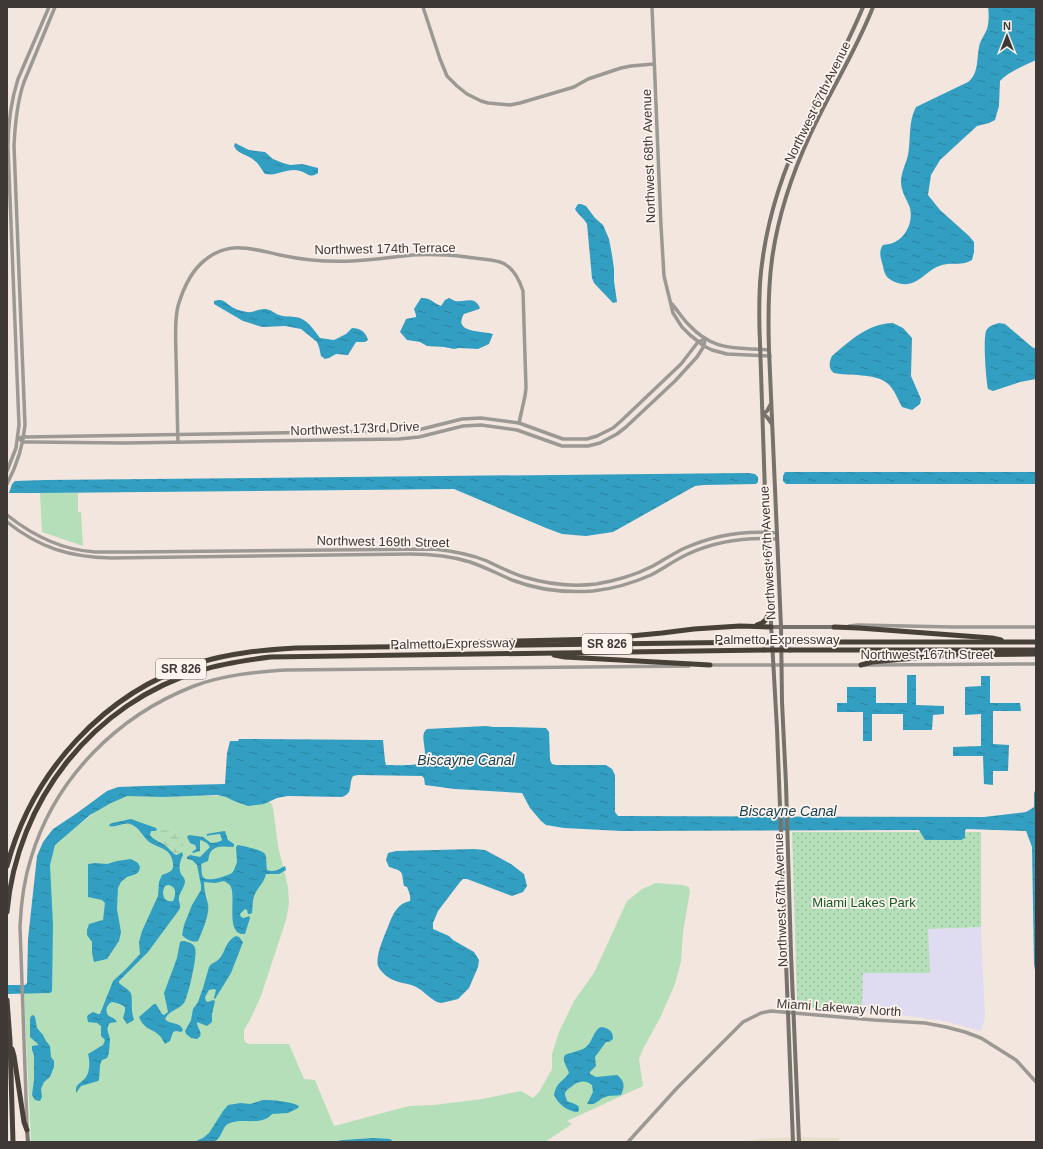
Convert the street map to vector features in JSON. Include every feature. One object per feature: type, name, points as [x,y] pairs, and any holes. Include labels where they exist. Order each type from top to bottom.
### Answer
[{"type":"highway","points":[[751,626],[763,623],[770,607]]},
{"type":"highway","points":[[452,646],[481,642],[599,639],[694,629],[751,626],[772,627]]},
{"type":"highway","points":[[834,627],[992,638],[1010,642]]},
{"type":"highway","name":"Palmetto Expressway","points":[[7,866],[15,840],[26,813],[48,776],[63,755],[84,732],[111,708],[128,696],[158,679],[197,663],[218,657],[241,652],[296,648],[763,642],[1036,642]]},
{"type":"highway","name":"Palmetto Expressway","points":[[7,912],[12,880],[22,842],[34,814],[55,779],[70,758],[102,725],[134,701],[162,686],[200,670],[221,664],[270,657],[764,650],[1036,650]]},
{"type":"highway","points":[[544,653],[565,657],[710,665]]},
{"type":"highway","points":[[861,664],[947,655],[1036,654]]},
{"type":"highway","points":[[7,1000],[14,1142]]},
{"type":"highway","points":[[10,1041],[14,1056],[24,1122],[27,1130]]},
{"type":"main road","name":"Northwest 67th Avenue","points":[[793,1142],[760,356],[760,282],[773,210],[790,158],[863,7]]},
{"type":"main road","name":"Northwest 67th Avenue","points":[[799,1142],[782,702],[781,627],[768,316],[772,258],[782,213],[792,178],[810,134],[868,21],[873,7]]},
{"type":"main road","points":[[790,158],[799,162]]},
{"type":"main road","points":[[771,404],[767,411],[763,414],[772,425]]},
{"type":"main road","name":"Northwest 167th Street","points":[[772,627],[834,627]]},
{"type":"main road","points":[[786,784],[782,792],[779,794],[782,796],[786,804]]},
{"type":"main road","points":[[785,941],[791,940]]},
{"type":"main road","points":[[27,1130],[28,1142]]},
{"type":"street","points":[[7,472],[18,438],[19,411],[8,147],[10,112],[14,90],[18,79],[49,7]]},
{"type":"street","points":[[7,484],[16,467],[23,442],[25,411],[14,146],[16,113],[20,92],[56,7]]},
{"type":"street","points":[[423,7],[447,76],[467,94],[488,104],[510,105],[520,103],[574,87],[588,79],[621,68],[654,64]]},
{"type":"street","name":"Northwest 68th Avenue","points":[[652,7],[660,220],[665,286],[673,313],[682,327],[704,346],[720,353],[770,356]]},
{"type":"street","points":[[11,216],[15,224],[18,226]]},
{"type":"street","name":"Northwest 174th Terrace","points":[[178,442],[176,319],[182,293],[191,275],[205,259],[217,251],[240,247],[290,257],[326,261],[352,261],[414,255],[456,256],[485,259],[499,261],[507,265],[520,281],[523,291],[526,388],[519,423]]},
{"type":"street","points":[[671,304],[687,323],[705,339],[722,347],[769,350]]},
{"type":"street","name":"Northwest 173rd Drive","points":[[18,438],[399,432],[418,430],[462,419],[481,418],[519,423],[563,439],[587,439],[605,433],[621,421],[670,376],[698,342],[705,339]]},
{"type":"street","name":"Northwest 173rd Drive","points":[[23,442],[117,443],[407,438],[419,437],[463,426],[481,425],[517,430],[562,446],[588,446],[600,443],[617,434],[626,427],[686,369],[704,346],[705,339]]},
{"type":"street","points":[[472,418],[472,426]]},
{"type":"street","points":[[18,438],[23,442]]},
{"type":"street","name":"Northwest 169th Street","points":[[7,515],[27,530],[44,538],[70,548],[94,552],[434,549],[469,555],[487,561],[514,574],[536,580],[560,584],[584,585],[631,576],[683,549],[717,537],[740,533],[777,533]]},
{"type":"street","name":"Northwest 169th Street","points":[[7,522],[37,542],[59,551],[81,556],[112,558],[410,554],[434,555],[446,556],[469,562],[513,580],[535,587],[559,591],[606,589],[634,581],[650,575],[688,554],[709,546],[741,539],[777,539]]},
{"type":"street","points":[[631,576],[634,581]]},
{"type":"street","points":[[582,591],[584,585]]},
{"type":"street","name":"Northwest 167th Street","points":[[834,627],[858,625],[1036,627]]},
{"type":"street","name":"Northwest 167th Street","points":[[27,1130],[20,926],[23,891],[36,843],[52,808],[64,788],[77,770],[96,749],[116,731],[152,706],[195,686],[240,674],[286,670],[772,664],[1036,664]]},
{"type":"street","name":"Miami Lakeway North","points":[[628,1142],[678,1088],[743,1022],[761,1013],[771,1011],[925,1023],[965,1032],[981,1038],[1016,1060],[1036,1082]]},
{"type":"shaded area","points":[[981,927],[985,1018],[981,1031],[944,1021],[910,1016],[862,1012],[863,973],[929,972],[928,929]]},
{"type":"shaded area","points":[[796,1137],[839,1138],[839,1142],[746,1142],[755,1139]]},
{"type":"green space","points":[[40,493],[78,493],[78,512],[81,512],[83,546],[42,532]]},
{"type":"green space","points":[[126,795],[231,796],[266,800],[272,804],[278,846],[288,887],[289,904],[286,920],[261,996],[244,1030],[244,1038],[245,1042],[249,1044],[289,1044],[304,1079],[315,1080],[334,1126],[409,1106],[434,1105],[482,1099],[521,1091],[533,1098],[539,1092],[552,1069],[552,1054],[559,1032],[574,1001],[594,973],[627,901],[642,889],[656,883],[689,887],[690,891],[683,932],[681,961],[675,984],[639,1059],[643,1086],[567,1121],[572,1124],[545,1142],[31,1142],[24,993],[50,991],[49,866],[55,843],[107,803]]},
{"type":"green space","points":[[160,830],[183,835],[184,841],[182,852],[174,855],[159,841],[162,840],[164,836]]},
{"type":"green space","name":"Miami Lakes Park","points":[[792,832],[981,832],[981,927],[928,929],[930,973],[863,973],[862,1012],[801,1007],[797,1001]]},
{"type":"water","points":[[988,7],[1036,7],[1036,60],[1012,72],[1000,81],[999,106],[995,120],[977,126],[940,160],[931,175],[928,195],[940,210],[974,242],[972,260],[965,263],[942,265],[930,271],[915,282],[909,284],[895,282],[888,278],[885,274],[880,253],[883,245],[895,242],[903,236],[910,223],[910,208],[901,186],[901,178],[908,155],[913,113],[916,107],[968,82],[972,78],[976,69],[980,43],[988,27]]},
{"type":"water","points":[[235,143],[249,150],[265,152],[273,159],[283,163],[290,165],[302,164],[318,168],[318,173],[310,176],[303,172],[294,170],[274,174],[265,174],[255,161],[236,149],[234,146]]},
{"type":"water","points":[[578,204],[586,206],[595,218],[603,225],[609,239],[617,302],[613,303],[594,283],[592,278],[587,224],[575,209]]},
{"type":"water","points":[[421,298],[430,300],[441,306],[445,300],[449,298],[455,301],[469,300],[478,304],[479,309],[464,314],[461,320],[462,325],[470,330],[493,334],[489,344],[478,349],[454,349],[427,346],[420,342],[407,340],[400,332],[406,319],[416,317],[414,309]]},
{"type":"water","points":[[214,301],[223,301],[233,308],[245,312],[267,309],[281,316],[303,319],[320,338],[334,340],[346,334],[352,328],[362,331],[368,340],[365,342],[356,342],[348,355],[336,354],[325,359],[321,356],[317,342],[301,329],[285,326],[262,327],[243,321],[214,304]]},
{"type":"water","points":[[893,323],[903,328],[912,338],[911,376],[921,399],[920,404],[912,410],[902,407],[892,388],[882,380],[869,376],[834,373],[830,367],[832,356],[860,334],[875,326]]},
{"type":"water","points":[[999,323],[1005,324],[1036,349],[1036,379],[1020,382],[993,391],[988,389],[987,384],[985,336],[988,328]]},
{"type":"water","points":[[785,472],[1036,472],[1036,484],[786,484],[783,481]]},
{"type":"water","points":[[755,474],[758,477],[758,482],[756,484],[695,486],[613,532],[586,536],[562,534],[454,489],[9,493],[12,484],[15,481],[45,480]]},
{"type":"water","points":[[907,675],[916,675],[916,705],[944,706],[944,714],[933,715],[932,730],[903,730],[903,714],[872,714],[872,741],[863,741],[863,712],[837,712],[837,703],[847,703],[847,687],[876,687],[876,703],[907,703]]},
{"type":"water","points":[[981,676],[990,676],[990,703],[1020,703],[1021,711],[993,711],[993,744],[1009,745],[1008,771],[993,771],[993,785],[984,784],[983,756],[953,756],[953,747],[981,746],[981,714],[965,715],[965,687],[981,686]]},
{"type":"water","name":"Biscayne Canal","points":[[486,726],[546,728],[549,732],[550,760],[552,764],[606,765],[612,769],[615,775],[615,812],[618,816],[984,817],[1026,812],[1034,807],[1034,793],[1036,788],[1036,977],[1034,964],[1032,847],[1026,831],[966,829],[965,838],[961,840],[925,840],[919,830],[622,831],[564,828],[546,825],[541,821],[530,808],[522,793],[455,789],[425,785],[424,778],[422,776],[358,775],[353,776],[348,793],[342,797],[288,796],[277,798],[264,804],[248,806],[217,795],[163,797],[127,796],[90,815],[55,845],[50,865],[53,925],[52,991],[50,993],[7,994],[7,985],[25,985],[27,983],[28,939],[37,856],[43,842],[53,829],[107,791],[118,787],[225,784],[227,753],[230,741],[238,741],[239,739],[383,740],[386,765],[409,765],[418,764],[423,760],[425,751],[423,736],[427,729]]},
{"type":"water","points":[[131,819],[156,828],[157,830],[151,831],[150,835],[152,837],[177,855],[182,852],[183,855],[180,862],[180,869],[185,882],[179,897],[179,910],[148,952],[119,981],[119,983],[130,992],[132,996],[132,1011],[134,1020],[127,1024],[123,1018],[125,1007],[112,1002],[109,1004],[106,1010],[107,1014],[117,1022],[110,1023],[108,1027],[110,1039],[108,1057],[102,1060],[100,1065],[99,1080],[81,1086],[76,1093],[77,1085],[86,1077],[89,1069],[88,1054],[103,1045],[105,1040],[101,1036],[101,1026],[97,1023],[88,1022],[87,1017],[93,1012],[100,1014],[113,981],[140,954],[139,942],[142,931],[158,896],[159,882],[162,875],[171,871],[173,868],[170,854],[164,849],[148,841],[136,827],[130,824],[109,826],[112,823]],"holes":[[[165,886],[173,887],[175,894],[173,901],[165,899],[163,894]]]},
{"type":"water","points":[[225,831],[228,840],[234,844],[234,846],[213,849],[208,861],[201,864],[202,876],[205,879],[226,876],[232,873],[237,862],[236,847],[238,845],[253,848],[265,854],[267,870],[274,871],[285,866],[286,870],[279,874],[266,874],[254,896],[252,913],[248,914],[247,910],[245,909],[240,914],[241,917],[244,918],[249,916],[250,918],[245,934],[239,933],[235,929],[233,923],[232,893],[230,885],[224,881],[215,883],[204,882],[208,913],[198,941],[191,941],[182,935],[184,925],[192,905],[201,890],[201,885],[197,865],[192,860],[187,859],[187,857],[190,855],[200,857],[210,847],[207,843],[201,840],[200,851],[193,853],[192,852],[196,849],[196,847],[190,843],[187,837],[189,835],[203,837],[211,843],[215,843],[222,840],[220,834],[207,836],[207,834]]},
{"type":"water","points":[[485,850],[511,864],[524,874],[527,886],[523,892],[512,896],[467,879],[463,879],[438,911],[433,923],[433,929],[449,936],[453,940],[474,952],[479,960],[478,967],[469,988],[458,999],[441,1003],[434,1000],[417,987],[391,979],[380,970],[378,966],[377,961],[379,951],[392,916],[402,904],[410,901],[410,894],[407,887],[404,886],[400,871],[389,867],[386,860],[388,853],[396,851]]},
{"type":"water","points":[[131,859],[138,863],[140,867],[136,874],[127,877],[121,882],[118,888],[117,909],[121,932],[119,941],[107,959],[94,962],[92,942],[87,935],[87,930],[89,924],[103,920],[105,903],[102,900],[88,897],[88,864],[107,864]]},
{"type":"water","points":[[236,936],[243,942],[231,973],[215,999],[216,990],[214,989],[209,990],[205,997],[206,1001],[208,1002],[213,1000],[215,1001],[212,1022],[207,1026],[197,1022],[201,1033],[197,1039],[191,1038],[185,1031],[191,1020],[193,1009],[198,1002],[209,967],[219,959],[232,938]]},
{"type":"water","points":[[186,941],[194,946],[196,952],[194,966],[188,993],[184,1003],[169,1014],[165,1019],[179,1025],[183,1030],[181,1032],[173,1032],[170,1041],[165,1044],[157,1033],[144,1025],[139,1017],[154,1004],[156,1004],[162,1014],[164,1015],[168,1012],[164,993],[177,958],[180,942]]},
{"type":"water","points":[[33,1015],[35,1017],[37,1028],[50,1046],[51,1057],[54,1061],[54,1067],[50,1077],[44,1082],[41,1089],[42,1097],[40,1101],[35,1100],[32,1095],[34,1080],[34,1055],[32,1046],[38,1045],[30,1037],[30,1019]]},
{"type":"water","points":[[601,1027],[610,1030],[613,1039],[606,1042],[595,1057],[596,1066],[590,1074],[596,1077],[617,1075],[623,1082],[624,1087],[621,1095],[607,1096],[595,1103],[587,1104],[593,1092],[592,1085],[584,1081],[578,1082],[568,1089],[565,1094],[567,1101],[579,1107],[578,1112],[571,1111],[561,1104],[554,1095],[558,1085],[569,1073],[564,1062],[564,1057],[567,1054],[586,1047],[597,1030]]},
{"type":"water","points":[[263,1100],[286,1102],[299,1106],[288,1113],[272,1114],[263,1120],[227,1124],[220,1137],[215,1141],[207,1143],[194,1142],[203,1138],[209,1133],[228,1105],[241,1103],[250,1104]]},
{"type":"water","points":[[374,1138],[390,1139],[394,1142],[331,1142],[343,1140]]}]
